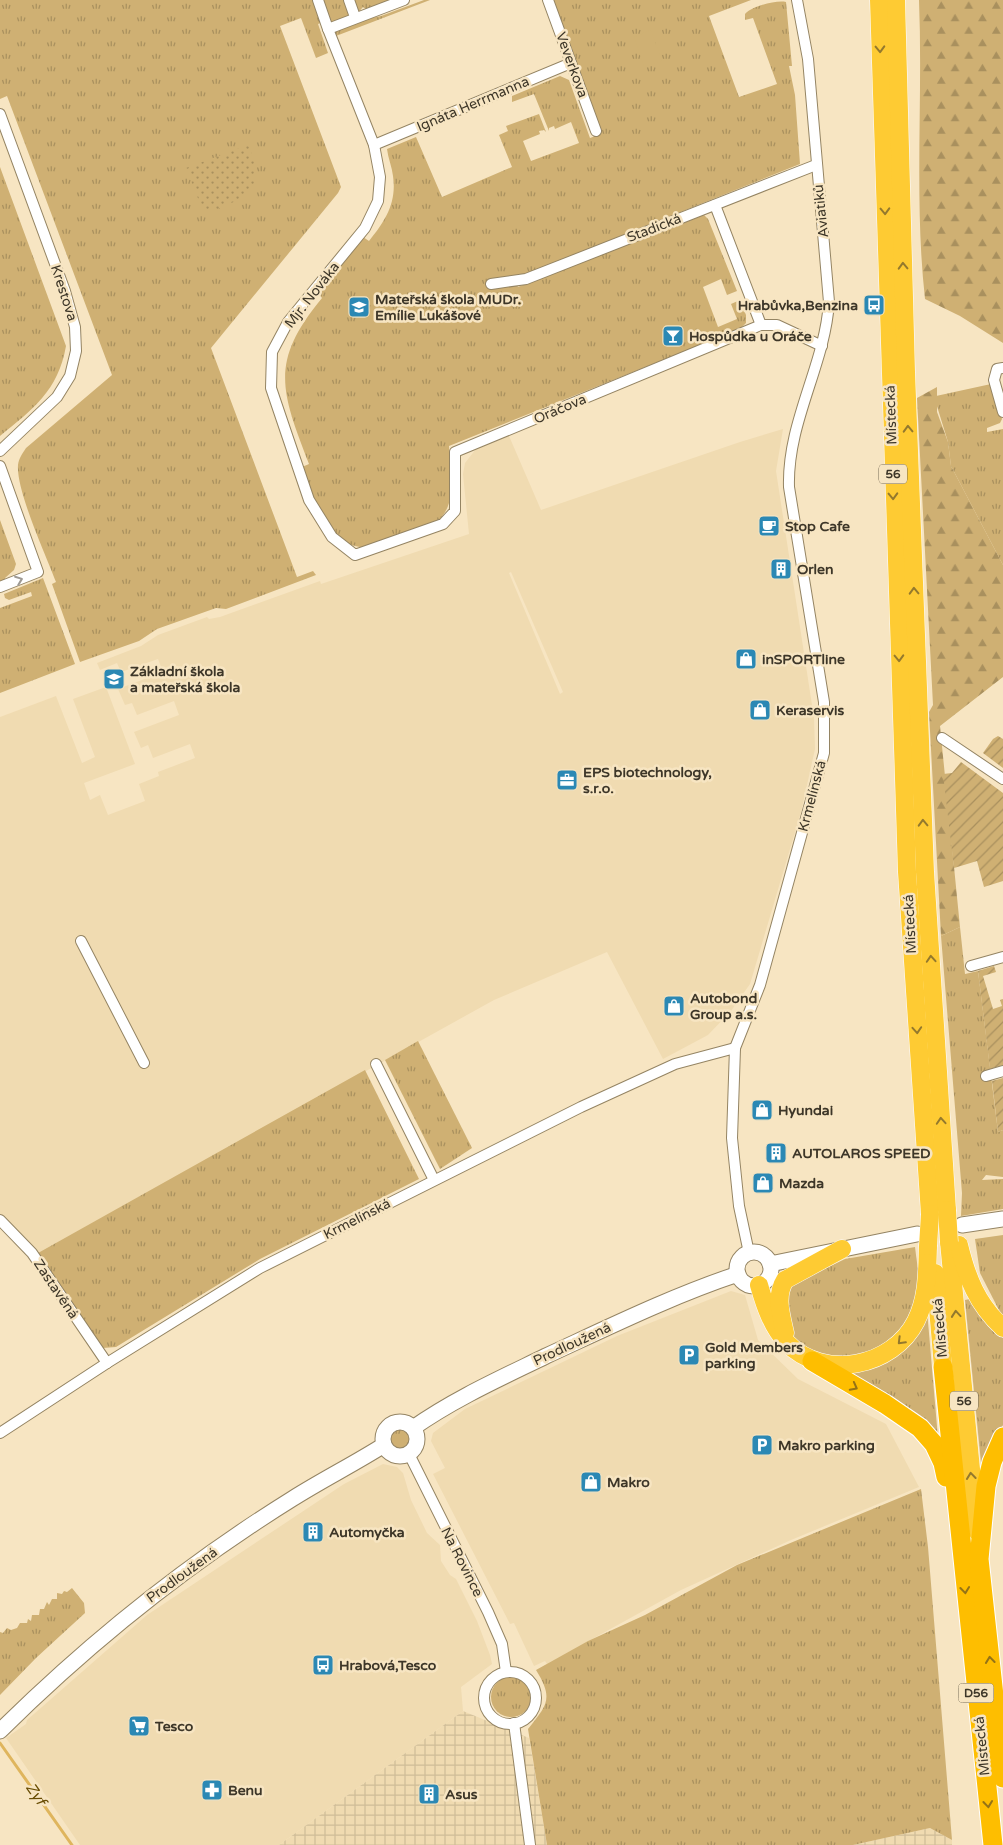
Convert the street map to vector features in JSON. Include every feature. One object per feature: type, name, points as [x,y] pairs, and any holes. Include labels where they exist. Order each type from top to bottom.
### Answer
[{"type":"highway","name":"Místecká","points":[[879,0],[907,872],[943,1211]]},
{"type":"highway","name":"Místecká","points":[[896,0],[906,372],[925,872],[944,1170],[941,1239],[943,1367],[993,1845]]},
{"type":"highway","name":"Místecká","points":[[941,1239],[1003,1778]]},
{"type":"highway","points":[[941,1239],[984,1309],[1003,1328]]},
{"type":"highway","points":[[812,1361],[847,1365],[859,1364],[882,1356],[901,1342],[909,1332],[921,1308],[926,1283],[941,1239]]},
{"type":"highway","points":[[788,1343],[779,1298],[780,1288],[785,1280],[793,1274],[842,1249]]},
{"type":"highway","points":[[759,1285],[771,1319],[788,1343],[812,1361],[903,1415],[920,1428],[934,1444],[943,1463],[960,1542]]},
{"type":"highway","points":[[979,1559],[986,1486],[992,1462],[1003,1437]]},
{"type":"main road","points":[[770,1264],[842,1249],[941,1239],[1003,1219]]},
{"type":"main road","points":[[749,1253],[762,1254],[770,1264],[769,1277],[759,1285],[746,1284],[738,1274],[739,1261],[749,1253]]},
{"type":"main road","name":"Prodloužená","points":[[412,1428],[474,1391],[653,1306],[738,1274]]},
{"type":"main road","points":[[400,1422],[412,1428],[416,1433],[417,1443],[409,1454],[403,1456],[393,1455],[384,1445],[383,1436],[391,1425],[400,1422]]},
{"type":"main road","name":"Prodloužená","points":[[3,1728],[95,1643],[191,1567],[291,1499],[384,1445]]},
{"type":"street","name":"Mjr. Nováka","points":[[318,0],[374,145],[380,177],[378,201],[365,228],[288,322],[272,352],[270,388],[309,500],[332,537],[355,555]]},
{"type":"street","points":[[349,0],[355,17]]},
{"type":"street","points":[[328,29],[355,17],[404,0]]},
{"type":"street","name":"Veverkova","points":[[548,0],[596,130]]},
{"type":"street","name":"Aviatiků","points":[[797,0],[808,59],[816,165],[828,281],[828,323],[800,418]]},
{"type":"street","name":"Ignáta Herrmanna","points":[[374,145],[571,63]]},
{"type":"street","name":"Krestova","points":[[0,114],[64,292],[75,327],[76,351],[70,376],[57,397],[0,451]]},
{"type":"street","name":"Stadická","points":[[491,284],[526,279],[816,165]]},
{"type":"street","points":[[715,205],[761,325],[777,325],[822,346]]},
{"type":"street","name":"Oráčova","points":[[355,555],[443,524],[455,511],[455,452],[761,325]]},
{"type":"street","points":[[1000,369],[994,380],[1003,412]]},
{"type":"street","name":"Krmelínská","points":[[749,1253],[739,1206],[732,1138],[735,1048],[760,985],[824,753],[824,702],[789,486],[789,465],[800,418]]},
{"type":"street","points":[[0,466],[38,572],[0,587]]},
{"type":"street","points":[[942,738],[1003,779]]},
{"type":"street","points":[[81,941],[144,1063]]},
{"type":"street","points":[[970,966],[1003,957]]},
{"type":"street","name":"Krmelínská","points":[[0,1433],[107,1363],[260,1268],[581,1107],[675,1064],[735,1048]]},
{"type":"street","points":[[376,1064],[434,1180]]},
{"type":"street","points":[[986,1076],[1003,1071]]},
{"type":"street","name":"Zastavěná","points":[[0,1220],[32,1253],[107,1363]]},
{"type":"street","name":"Na Rovince","points":[[409,1454],[488,1612],[502,1644],[506,1672]]},
{"type":"street","points":[[506,1672],[523,1676],[534,1689],[536,1698],[529,1714],[514,1723],[507,1723],[494,1718],[486,1708],[484,1701],[486,1687],[491,1680],[506,1672]]},
{"type":"street","points":[[514,1723],[530,1845]]},
{"type":"shaded area","points":[[783,429],[776,471],[814,718],[815,749],[801,812],[750,984],[731,1011],[708,1035],[663,1059],[607,952],[494,1000],[38,1253],[0,1216],[0,717],[56,696],[82,763],[95,757],[73,699],[106,687],[135,764],[84,783],[90,800],[100,795],[108,815],[145,801],[139,784],[159,776],[158,772],[195,758],[190,744],[153,758],[148,745],[141,748],[134,732],[179,715],[174,701],[137,715],[132,703],[125,705],[118,689],[163,672],[158,659],[121,672],[117,663],[100,670],[97,663],[141,646],[158,635],[207,617],[209,619],[220,617],[320,581],[321,584],[469,534],[463,474],[465,463],[476,449],[509,436],[541,510]],"holes":[[[511,572],[563,692],[560,694],[509,573]]]},
{"type":"shaded area","points":[[731,1291],[745,1295],[758,1340],[798,1379],[886,1424],[919,1487],[791,1540],[681,1590],[547,1664],[545,1661],[534,1666],[514,1623],[510,1624],[433,1474],[445,1468],[431,1441],[433,1433],[465,1409],[617,1336]]},
{"type":"shaded area","points":[[383,1464],[397,1467],[403,1473],[411,1500],[427,1533],[440,1545],[441,1561],[450,1575],[456,1579],[477,1621],[490,1655],[492,1664],[461,1687],[463,1711],[279,1845],[80,1845],[6,1738],[26,1724],[27,1720],[147,1615],[344,1484]]},
{"type":"shaded area","points":[[463,1711],[529,1738],[547,1845],[279,1845]]},
{"type":"shaded area","points":[[930,1828],[952,1840],[952,1845],[853,1845]]},
{"type":"green space","points":[[0,0],[398,0],[367,10],[363,7],[350,22],[381,16],[424,0],[430,0],[336,36],[330,19],[318,24],[328,53],[316,58],[301,18],[280,26],[341,187],[211,348],[297,577],[313,571],[316,575],[226,609],[216,608],[157,629],[139,641],[80,662],[52,584],[56,582],[27,506],[18,465],[26,448],[112,375],[7,96],[0,99]]},
{"type":"green space","points":[[553,0],[751,0],[709,16],[739,97],[777,84],[753,18],[745,20],[745,14],[753,8],[764,4],[786,2],[792,66],[789,66],[795,95],[800,164],[514,279],[518,287],[675,224],[676,226],[704,215],[708,219],[737,291],[727,295],[721,279],[703,287],[718,327],[737,319],[731,304],[740,300],[746,315],[746,323],[740,329],[449,446],[452,487],[448,506],[436,523],[367,547],[354,546],[342,540],[324,519],[302,467],[309,464],[299,439],[287,396],[285,378],[287,359],[305,321],[322,298],[318,293],[363,237],[369,241],[385,219],[391,203],[394,186],[387,149],[416,137],[442,197],[512,167],[499,135],[508,131],[506,126],[539,114],[546,132],[544,130],[539,131],[540,134],[523,141],[531,161],[579,143],[571,122],[555,129],[554,126],[549,128],[549,131],[534,94],[512,102],[512,96],[560,76],[569,80],[590,138],[601,134]]},
{"type":"green space","points":[[919,0],[1003,0],[1003,343],[960,316],[925,299],[919,187]]},
{"type":"green space","points":[[651,30],[662,61],[644,67],[634,37]]},
{"type":"green space","points":[[248,145],[256,173],[253,187],[240,199],[213,210],[203,211],[186,168]]},
{"type":"green space","points":[[0,167],[66,346],[57,375],[42,398],[0,436]]},
{"type":"green space","points":[[991,384],[1002,419],[1000,423],[987,428],[987,432],[1003,429],[1003,565],[951,466],[948,442],[936,403],[936,396]]},
{"type":"green space","points":[[937,387],[937,412],[948,442],[951,466],[1003,565],[1003,677],[940,726],[960,927],[941,936],[929,712],[933,705],[917,398]]},
{"type":"green space","points":[[0,520],[16,564],[14,570],[5,578],[5,582],[0,584]]},
{"type":"green space","points":[[43,578],[75,664],[0,693],[0,608],[32,596],[31,592],[9,600],[5,598],[4,594]]},
{"type":"green space","points":[[998,736],[1003,739],[1003,768],[983,753],[993,739]]},
{"type":"green space","points":[[961,762],[1003,793],[1003,881],[984,887],[977,861],[954,868],[943,774],[952,773]]},
{"type":"green space","points":[[960,927],[965,974],[978,971],[998,1132],[1003,1130],[1003,1177],[986,1175],[982,1180],[1003,1179],[1003,1209],[961,1216],[962,1193],[941,936]]},
{"type":"green space","points":[[994,966],[996,972],[983,976],[993,1009],[1002,1006],[1000,1000],[1003,999],[1003,1065],[990,1069],[978,971]]},
{"type":"green space","points":[[418,1041],[472,1148],[440,1169],[385,1060]]},
{"type":"green space","points":[[365,1070],[419,1179],[260,1259],[116,1347],[103,1348],[38,1253]]},
{"type":"green space","points":[[1003,1078],[1003,1130],[998,1132],[992,1081]]},
{"type":"green space","points":[[1003,1235],[1003,1318],[980,1273],[975,1239]]},
{"type":"green space","points":[[915,1247],[920,1286],[910,1325],[882,1351],[826,1360],[797,1342],[792,1333],[786,1299],[788,1289],[795,1283],[845,1259]]},
{"type":"green space","points":[[970,1299],[991,1327],[1003,1338],[1003,1425],[982,1473],[965,1300]]},
{"type":"green space","points":[[927,1310],[938,1438],[847,1374]]},
{"type":"green space","points":[[400,1429],[407,1432],[410,1439],[407,1446],[400,1449],[393,1446],[390,1439],[393,1432]]},
{"type":"green space","points":[[921,1489],[928,1547],[952,1840],[930,1828],[853,1845],[547,1845],[528,1729],[540,1714],[546,1701],[545,1688],[536,1670],[588,1641],[645,1615],[737,1565]]},
{"type":"green space","points":[[72,1588],[84,1603],[85,1613],[36,1658],[0,1695],[0,1632],[3,1633],[7,1628],[11,1630],[17,1628],[20,1623],[27,1623],[28,1619],[31,1621],[32,1615],[39,1615],[40,1609],[44,1609],[47,1602],[49,1605],[52,1599],[57,1599],[57,1593],[62,1594],[64,1591],[67,1592]]},
{"type":"green space","points":[[511,1677],[525,1683],[531,1697],[525,1711],[511,1717],[497,1711],[491,1697],[497,1683]]},
{"type":"waterway","name":"Zyf","points":[[0,1743],[72,1845]]},
{"type":"place","name":"Hrabůvka,Benzina","points":[[874,305]]},
{"type":"place","name":"Mateřská škola MUDr. Emílie Lukášové","points":[[359,307]]},
{"type":"place","name":"Hospůdka u Oráče","points":[[673,336]]},
{"type":"place","name":"Stop Cafe","points":[[769,526]]},
{"type":"place","name":"Orlen","points":[[781,569]]},
{"type":"place","name":"inSPORTline","points":[[746,659]]},
{"type":"place","name":"Základní škola a mateřská škola","points":[[114,679]]},
{"type":"place","name":"Keraservis","points":[[760,710]]},
{"type":"place","name":"EPS biotechnology, s.r.o.","points":[[567,780]]},
{"type":"place","name":"Autobond Group a.s.","points":[[674,1006]]},
{"type":"place","name":"Hyundai","points":[[762,1110]]},
{"type":"place","name":"AUTOLAROS SPEED","points":[[776,1153]]},
{"type":"place","name":"Mazda","points":[[763,1183]]},
{"type":"place","name":"Gold Members parking","points":[[689,1355]]},
{"type":"place","name":"Makro parking","points":[[762,1445]]},
{"type":"place","name":"Makro","points":[[591,1482]]},
{"type":"place","name":"Automyčka","points":[[313,1532]]},
{"type":"place","name":"Hrabová,Tesco","points":[[323,1665]]},
{"type":"place","name":"Tesco","points":[[139,1726]]},
{"type":"place","name":"Benu","points":[[212,1790]]},
{"type":"place","name":"Asus","points":[[429,1794]]}]
